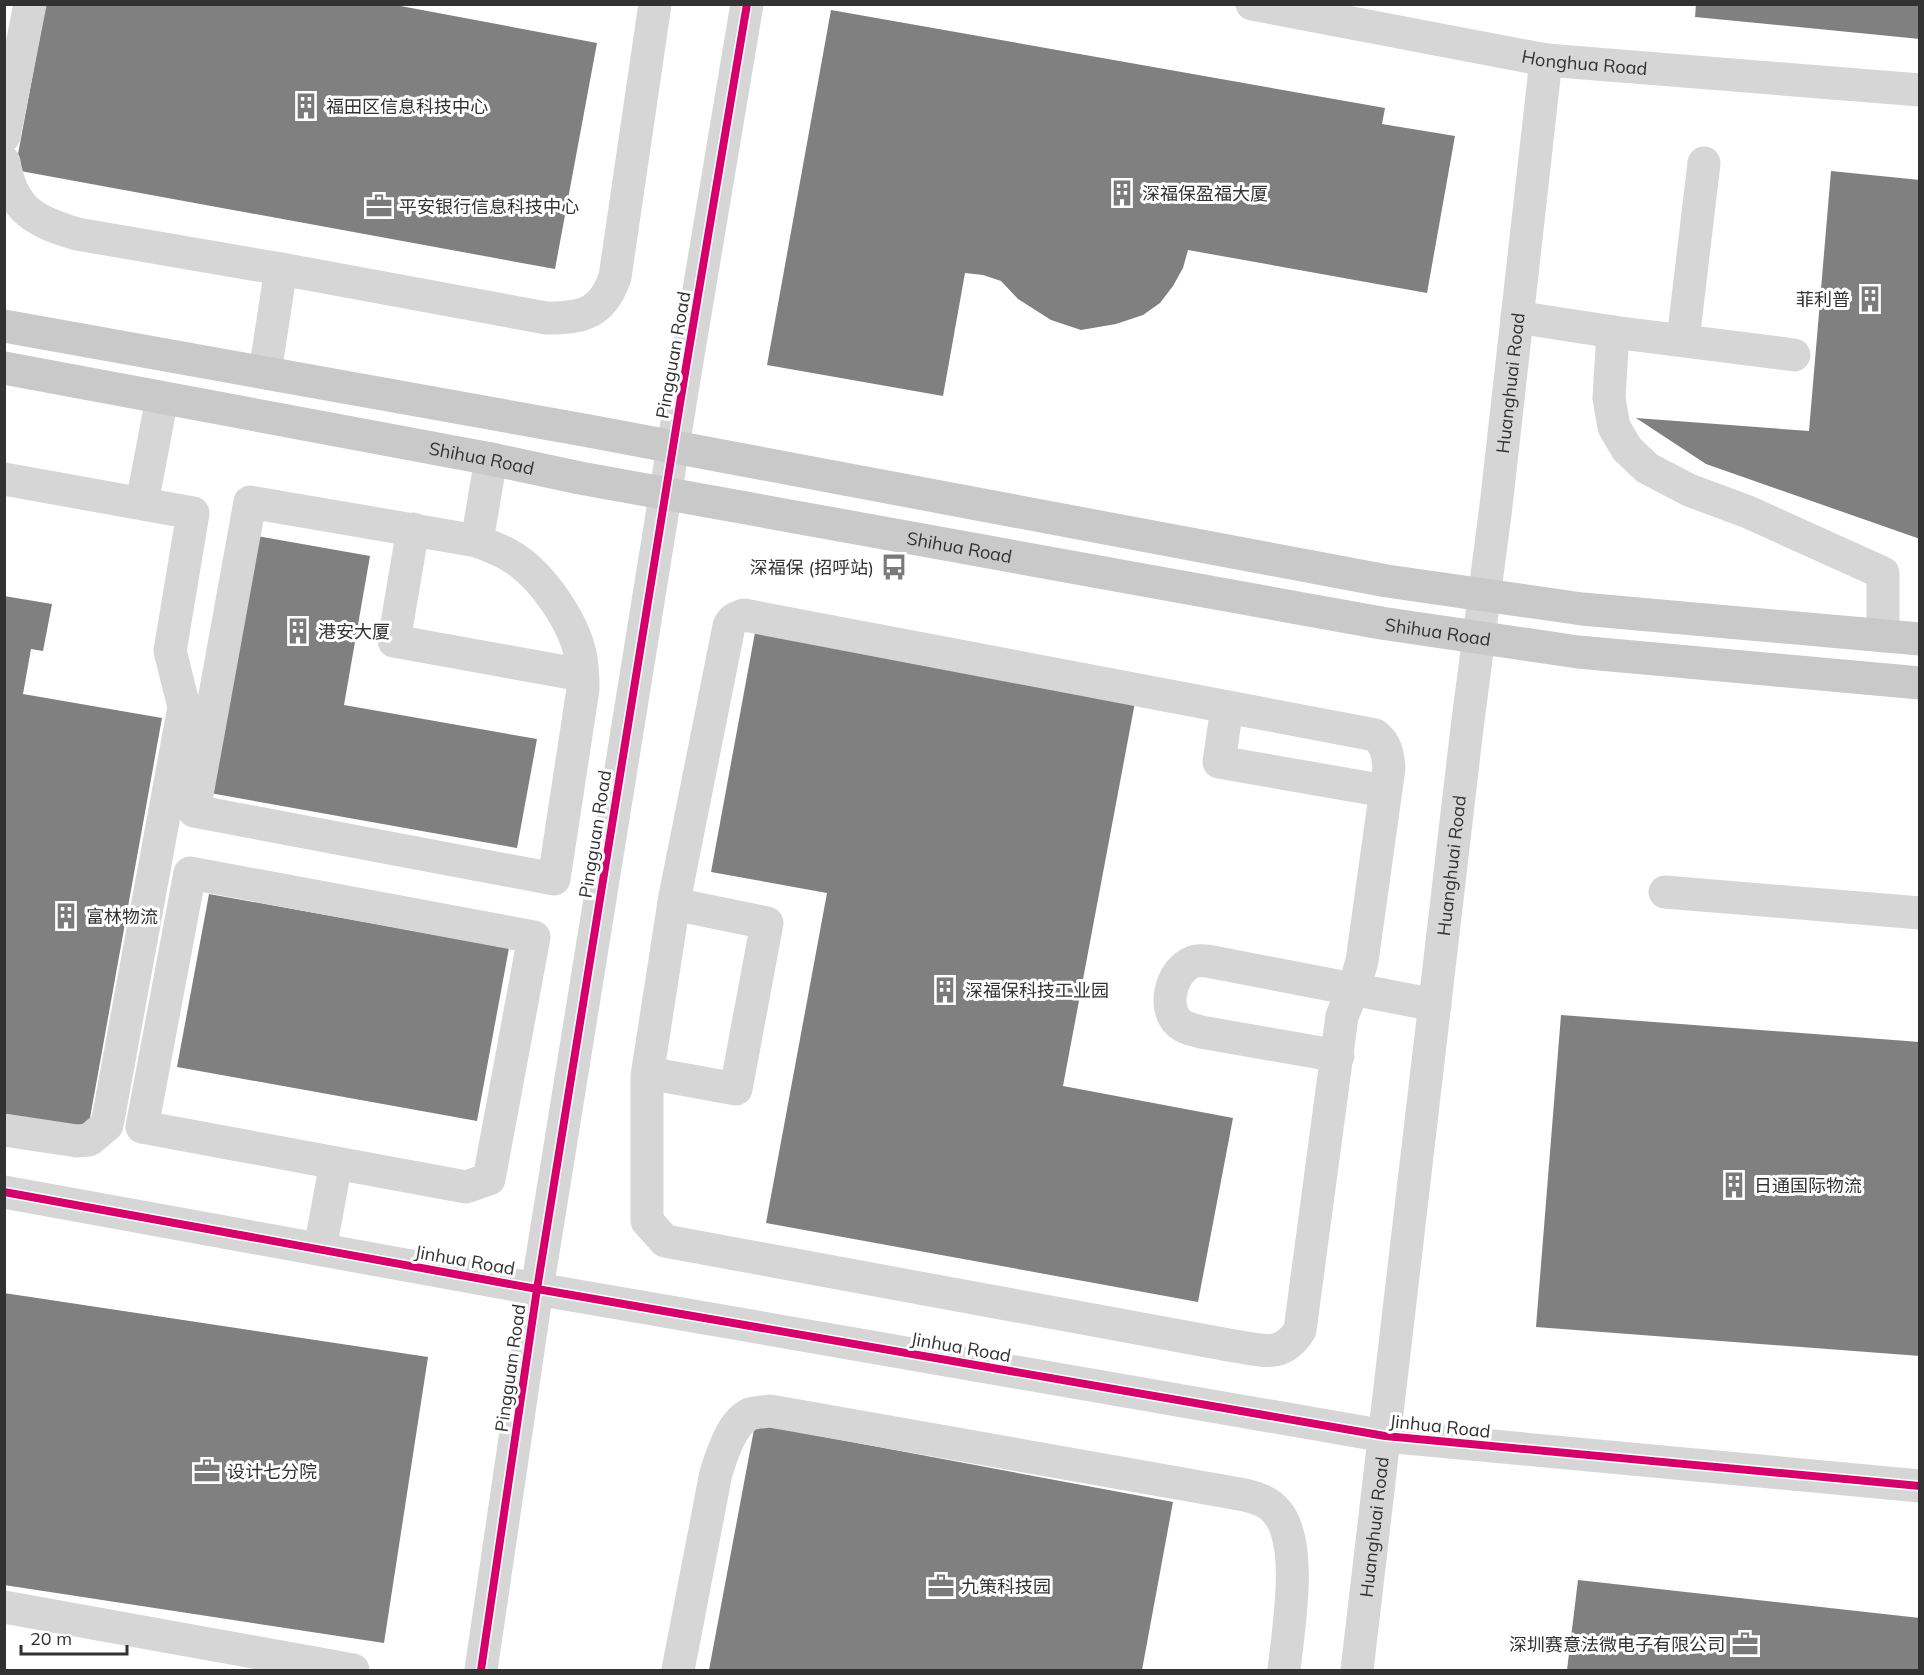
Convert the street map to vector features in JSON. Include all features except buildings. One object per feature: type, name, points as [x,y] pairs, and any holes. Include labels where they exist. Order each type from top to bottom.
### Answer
[{"type":"main road","points":[[4,326],[266,372],[1387,581],[1582,609],[1920,639]]},
{"type":"main road","name":"Shihua Road","points":[[4,368],[666,493],[1369,621],[1578,652],[1920,683]]},
{"type":"street","points":[[4,136],[30,4]]},
{"type":"street","points":[[4,162],[9,186],[16,200],[27,212],[46,225],[77,234],[546,318],[571,318],[590,312],[601,303],[610,291],[615,277],[656,4]]},
{"type":"street","name":"Pingguan Road","points":[[481,1671],[537,1289],[747,4]]},
{"type":"street","name":"Honghua Road","points":[[1252,4],[1546,60],[1920,90]]},
{"type":"street","name":"Huanghuai Road","points":[[1357,1671],[1496,506],[1546,60]]},
{"type":"street","points":[[1683,340],[1704,163]]},
{"type":"street","points":[[266,372],[281,269]]},
{"type":"street","points":[[1517,317],[1613,332],[1794,355]]},
{"type":"street","points":[[1613,332],[1609,398],[1614,427],[1627,449],[1647,468],[1689,490],[1748,512],[1883,573],[1883,636]]},
{"type":"street","points":[[142,504],[162,398]]},
{"type":"street","points":[[477,541],[491,459]]},
{"type":"street","points":[[4,479],[192,513],[170,651],[184,707],[107,1125],[89,1140],[77,1141],[4,1130]]},
{"type":"street","points":[[250,502],[477,541],[508,554],[536,578],[555,600],[574,632],[582,664],[583,689],[554,879],[195,811],[250,502]]},
{"type":"street","points":[[412,529],[394,641],[582,675]]},
{"type":"street","points":[[744,615],[1375,735],[1382,740],[1388,759],[1385,791],[1362,961],[1342,1017],[1300,1330],[1288,1346],[1276,1351],[1234,1346],[665,1241],[647,1221],[648,1073],[674,904],[730,621],[744,615]]},
{"type":"street","points":[[1227,707],[1219,762],[1385,791]]},
{"type":"street","points":[[190,873],[534,937],[489,1179],[466,1187],[336,1163],[142,1127],[190,873]]},
{"type":"street","points":[[1665,892],[1920,913]]},
{"type":"street","points":[[648,1073],[736,1089],[767,923],[674,904]]},
{"type":"street","points":[[1338,1056],[1201,1032],[1182,1026],[1174,1018],[1170,1003],[1171,989],[1184,967],[1193,961],[1207,961],[1435,1005]]},
{"type":"street","points":[[320,1250],[336,1163]]},
{"type":"street","name":"Jinhua Road","points":[[4,1192],[537,1289],[1385,1436],[1920,1486]]},
{"type":"street","points":[[678,1671],[716,1473],[727,1442],[740,1424],[750,1415],[770,1411],[1245,1494],[1264,1500],[1278,1513],[1290,1537],[1293,1570],[1284,1671]]},
{"type":"street","points":[[4,1607],[353,1671]]},
{"type":"cycle path","points":[[481,1670],[537,1289],[747,4]]},
{"type":"cycle path","points":[[4,1192],[537,1289],[1385,1436],[1920,1486]]},
{"type":"place","name":"福田区信息科技中心","points":[[306,106]]},
{"type":"place","name":"深福保盈福大厦","points":[[1122,193]]},
{"type":"place","name":"平安银行信息科技中心","points":[[379,206]]},
{"type":"place","name":"菲利普","points":[[1870,299]]},
{"type":"place","name":"深福保 (招呼站)","points":[[894,567]]},
{"type":"place","name":"港安大厦","points":[[298,631]]},
{"type":"place","name":"富林物流","points":[[66,916]]},
{"type":"place","name":"深福保科技工业园","points":[[945,990]]},
{"type":"place","name":"日通国际物流","points":[[1734,1185]]},
{"type":"place","name":"设计七分院","points":[[207,1471]]},
{"type":"place","name":"九策科技园","points":[[941,1586]]},
{"type":"place","name":"深圳赛意法微电子有限公司","points":[[1745,1644]]}]
